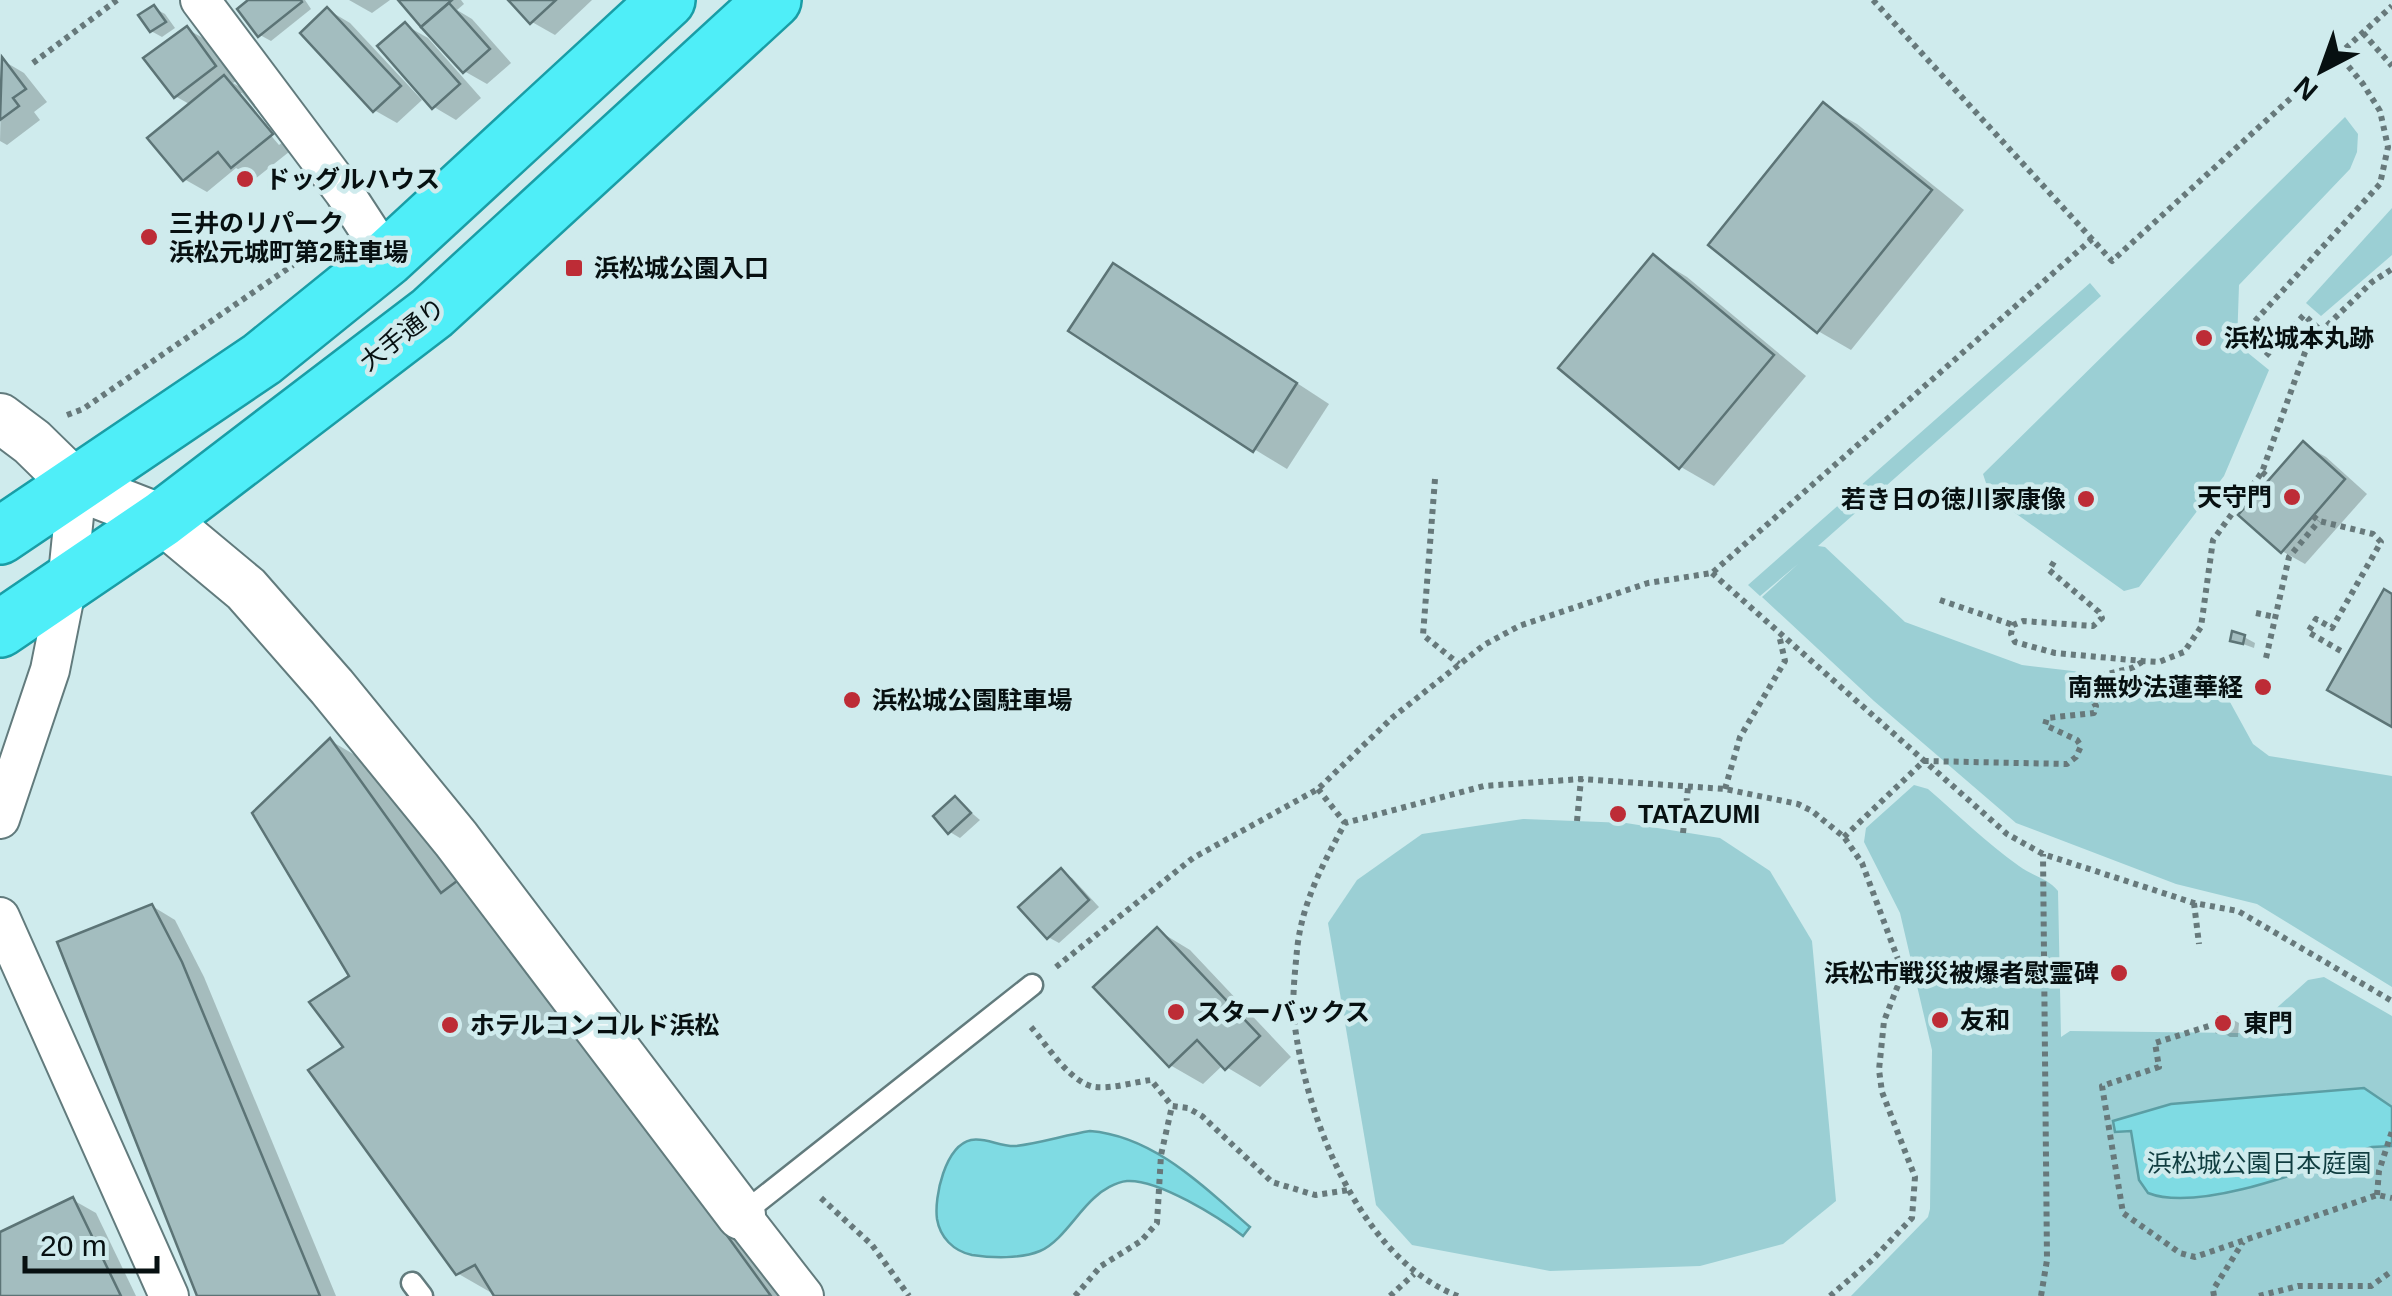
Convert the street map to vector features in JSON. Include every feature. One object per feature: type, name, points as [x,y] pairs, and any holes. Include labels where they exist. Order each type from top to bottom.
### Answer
[{"type":"highway","points":[[0,536],[262,359],[388,258],[667,0]]},
{"type":"highway","name":"大手通り","points":[[0,629],[162,519],[432,313],[773,0]]},
{"type":"street","points":[[200,0],[344,192],[388,258]]},
{"type":"street","points":[[0,418],[32,442],[77,486],[162,519],[246,589],[456,839],[804,1296]]},
{"type":"street","points":[[0,820],[50,670],[67,584],[77,486]]},
{"type":"street","points":[[4,939],[169,1296]]},
{"type":"lane","points":[[741,1215],[1032,986]]},
{"type":"path","points":[[33,63],[118,0]]},
{"type":"path","points":[[1872,0],[2112,261],[2392,6]]},
{"type":"path","points":[[2363,32],[2392,66]]},
{"type":"path","points":[[2256,321],[2380,184],[2388,147],[2380,111],[2364,84],[2339,55]]},
{"type":"path","points":[[1032,986],[1194,858],[1318,788],[1394,717],[1484,645],[1519,626],[1648,583],[1712,573],[2092,239]]},
{"type":"path","points":[[61,417],[84,409],[304,258]]},
{"type":"path","points":[[2014,626],[2012,634],[2021,646],[2055,653],[2142,661],[2170,659],[2184,652],[2200,628],[2212,540],[2262,472],[2308,344],[2372,282],[2392,268]]},
{"type":"path","points":[[2266,356],[2304,316],[2320,330]]},
{"type":"path","points":[[2262,472],[2270,478]]},
{"type":"path","points":[[1436,479],[1422,635],[1459,664]]},
{"type":"path","points":[[2266,658],[2289,557],[2316,519],[2373,534],[2381,542],[2332,628],[2316,619],[2308,632],[2341,652]]},
{"type":"path","points":[[1940,600],[2014,626],[2024,622],[2092,626],[2102,618],[2099,612],[2048,570],[2054,562]]},
{"type":"path","points":[[1712,573],[2007,834],[2043,854],[2194,903],[2238,911],[2392,1000]]},
{"type":"path","points":[[2256,613],[2275,618]]},
{"type":"path","points":[[1724,789],[1740,737],[1785,660],[1778,632]]},
{"type":"path","points":[[1844,837],[1924,761],[2066,764],[2076,757],[2081,746],[2078,740],[2045,724],[2047,718],[2094,712],[2096,706],[2081,683],[2083,680],[2132,668],[2142,661]]},
{"type":"path","points":[[1458,1296],[1414,1274],[1378,1234],[1349,1190],[1316,1117],[1294,1018],[1297,948],[1309,890],[1345,822],[1484,786],[1581,779],[1724,789],[1798,804],[1844,837],[1862,864],[1899,962],[1900,980],[1884,1021],[1879,1070],[1882,1092],[1915,1177],[1912,1218],[1830,1296]]},
{"type":"path","points":[[1577,821],[1581,779]]},
{"type":"path","points":[[1318,788],[1345,822]]},
{"type":"path","points":[[1683,832],[1688,788]]},
{"type":"path","points":[[2041,1296],[2046,1260],[2043,854]]},
{"type":"path","points":[[2194,903],[2199,944]]},
{"type":"path","points":[[1009,1004],[1076,1077],[1095,1087],[1151,1080],[1172,1106],[1188,1108],[1202,1116],[1272,1182],[1315,1195],[1349,1190]]},
{"type":"path","points":[[2218,1023],[2156,1042],[2159,1067],[2102,1086],[2123,1213],[2180,1253],[2195,1257],[2377,1195],[2392,1198]]},
{"type":"path","points":[[1075,1296],[1101,1266],[1141,1241],[1156,1223],[1161,1155],[1172,1106]]},
{"type":"path","points":[[2377,1195],[2379,1171],[2392,1131]]},
{"type":"path","points":[[820,1198],[872,1245],[909,1296]]},
{"type":"path","points":[[2214,1296],[2213,1290],[2244,1241]]},
{"type":"path","points":[[2259,1296],[2298,1286],[2371,1286],[2392,1271]]},
{"type":"path","points":[[1390,1296],[1414,1274]]},
{"type":"green space","points":[[2345,117],[2358,134],[2357,152],[2350,169],[2239,285],[2237,344],[2269,370],[2224,476],[2139,587],[2124,591],[1990,495],[1983,474]]},
{"type":"green space","points":[[2392,208],[2392,255],[2321,316],[2306,303]]},
{"type":"green space","points":[[2090,283],[2101,296],[1818,546],[1825,547],[1905,622],[2022,665],[2150,680],[2204,674],[2219,682],[2253,744],[2269,756],[2392,776],[2392,987],[2257,904],[2176,884],[2016,823],[1874,701],[1762,597],[1798,564],[1760,596],[1748,585]]},
{"type":"green space","name":"浜松城公園日本庭園","points":[[1914,785],[1928,789],[2007,857],[2058,891],[2061,1037],[2070,1031],[2239,1033],[2261,1022],[2308,980],[2324,977],[2392,1016],[2392,1296],[1851,1296],[1928,1217],[1930,1209],[1932,1050],[1900,913],[1864,842],[1866,828]]},
{"type":"green space","points":[[1523,819],[1626,823],[1720,838],[1770,871],[1812,941],[1836,1201],[1783,1244],[1700,1266],[1550,1271],[1412,1245],[1376,1205],[1328,923],[1357,880],[1422,834]]},
{"type":"shaded area","points":[[2364,1088],[2392,1107],[2392,1146],[2372,1147],[2260,1185],[2198,1197],[2171,1198],[2148,1193],[2139,1180],[2131,1131],[2115,1132],[2113,1121],[2171,1104]]},
{"type":"shaded area","points":[[1090,1131],[1136,1142],[1157,1153],[1196,1180],[1250,1227],[1243,1236],[1171,1193],[1127,1181],[1101,1192],[1055,1241],[1032,1254],[972,1255],[953,1247],[944,1237],[937,1219],[937,1198],[948,1162],[962,1144],[977,1139],[1016,1146]]},
{"type":"building","points":[[248,0],[302,2],[258,37],[237,9]]},
{"type":"building","points":[[398,0],[452,0],[421,27]]},
{"type":"building","points":[[508,0],[556,0],[530,24]]},
{"type":"building","points":[[449,3],[490,49],[463,73],[421,27]]},
{"type":"building","points":[[154,5],[166,22],[150,32],[138,15]]},
{"type":"building","points":[[327,7],[401,86],[373,112],[300,33]]},
{"type":"building","points":[[405,22],[460,84],[432,109],[377,46]]},
{"type":"building","points":[[187,26],[216,66],[174,98],[143,58]]},
{"type":"building","points":[[2,57],[26,89],[13,98],[19,106],[0,120]]},
{"type":"building","points":[[224,75],[273,134],[231,168],[218,152],[183,181],[147,138]]},
{"type":"building","points":[[1823,102],[1932,190],[1817,333],[1708,245]]},
{"type":"building","points":[[1653,254],[1774,355],[1679,469],[1558,368]]},
{"type":"building","points":[[1113,263],[1297,383],[1253,452],[1068,331]]},
{"type":"building","name":"天守門","points":[[2303,441],[2345,479],[2281,553],[2238,515]]},
{"type":"building","points":[[2384,589],[2392,594],[2392,727],[2327,690]]},
{"type":"building","points":[[2232,631],[2245,635],[2243,644],[2230,641]]},
{"type":"building","name":"ホテルコンコルド浜松","points":[[330,738],[441,893],[465,875],[771,1296],[494,1296],[475,1265],[456,1275],[308,1070],[343,1047],[309,1002],[349,976],[252,813]]},
{"type":"building","points":[[955,796],[971,813],[948,834],[933,816]]},
{"type":"building","points":[[1061,868],[1089,900],[1047,939],[1018,907]]},
{"type":"building","points":[[152,904],[182,962],[320,1296],[197,1296],[57,942]]},
{"type":"building","name":"スターバックス","points":[[1157,927],[1260,1036],[1225,1070],[1197,1040],[1169,1067],[1093,987]]},
{"type":"building","name":"東門","points":[[2218,1014],[2229,1015],[2228,1032],[2217,1032]]},
{"type":"building","points":[[73,1197],[121,1296],[0,1296],[0,1232]]},
{"type":"place","name":"ドッグルハウス","points":[[245,179]]},
{"type":"place","name":"三井のリパーク 浜松元城町第2駐車場","points":[[149,237]]},
{"type":"place","name":"浜松城公園入口","points":[[574,268]]},
{"type":"place","name":"浜松城本丸跡","points":[[2204,338]]},
{"type":"place","name":"天守門","points":[[2292,497]]},
{"type":"place","name":"若き日の徳川家康像","points":[[2086,499]]},
{"type":"place","name":"南無妙法蓮華経","points":[[2263,687]]},
{"type":"place","name":"浜松城公園駐車場","points":[[852,700]]},
{"type":"place","name":"TATAZUMI","points":[[1618,814]]},
{"type":"place","name":"浜松市戦災被爆者慰霊碑","points":[[2119,973]]},
{"type":"place","name":"スターバックス","points":[[1176,1012]]},
{"type":"place","name":"友和","points":[[1940,1020]]},
{"type":"place","name":"東門","points":[[2223,1023]]},
{"type":"place","name":"ホテルコンコルド浜松","points":[[450,1025]]}]
